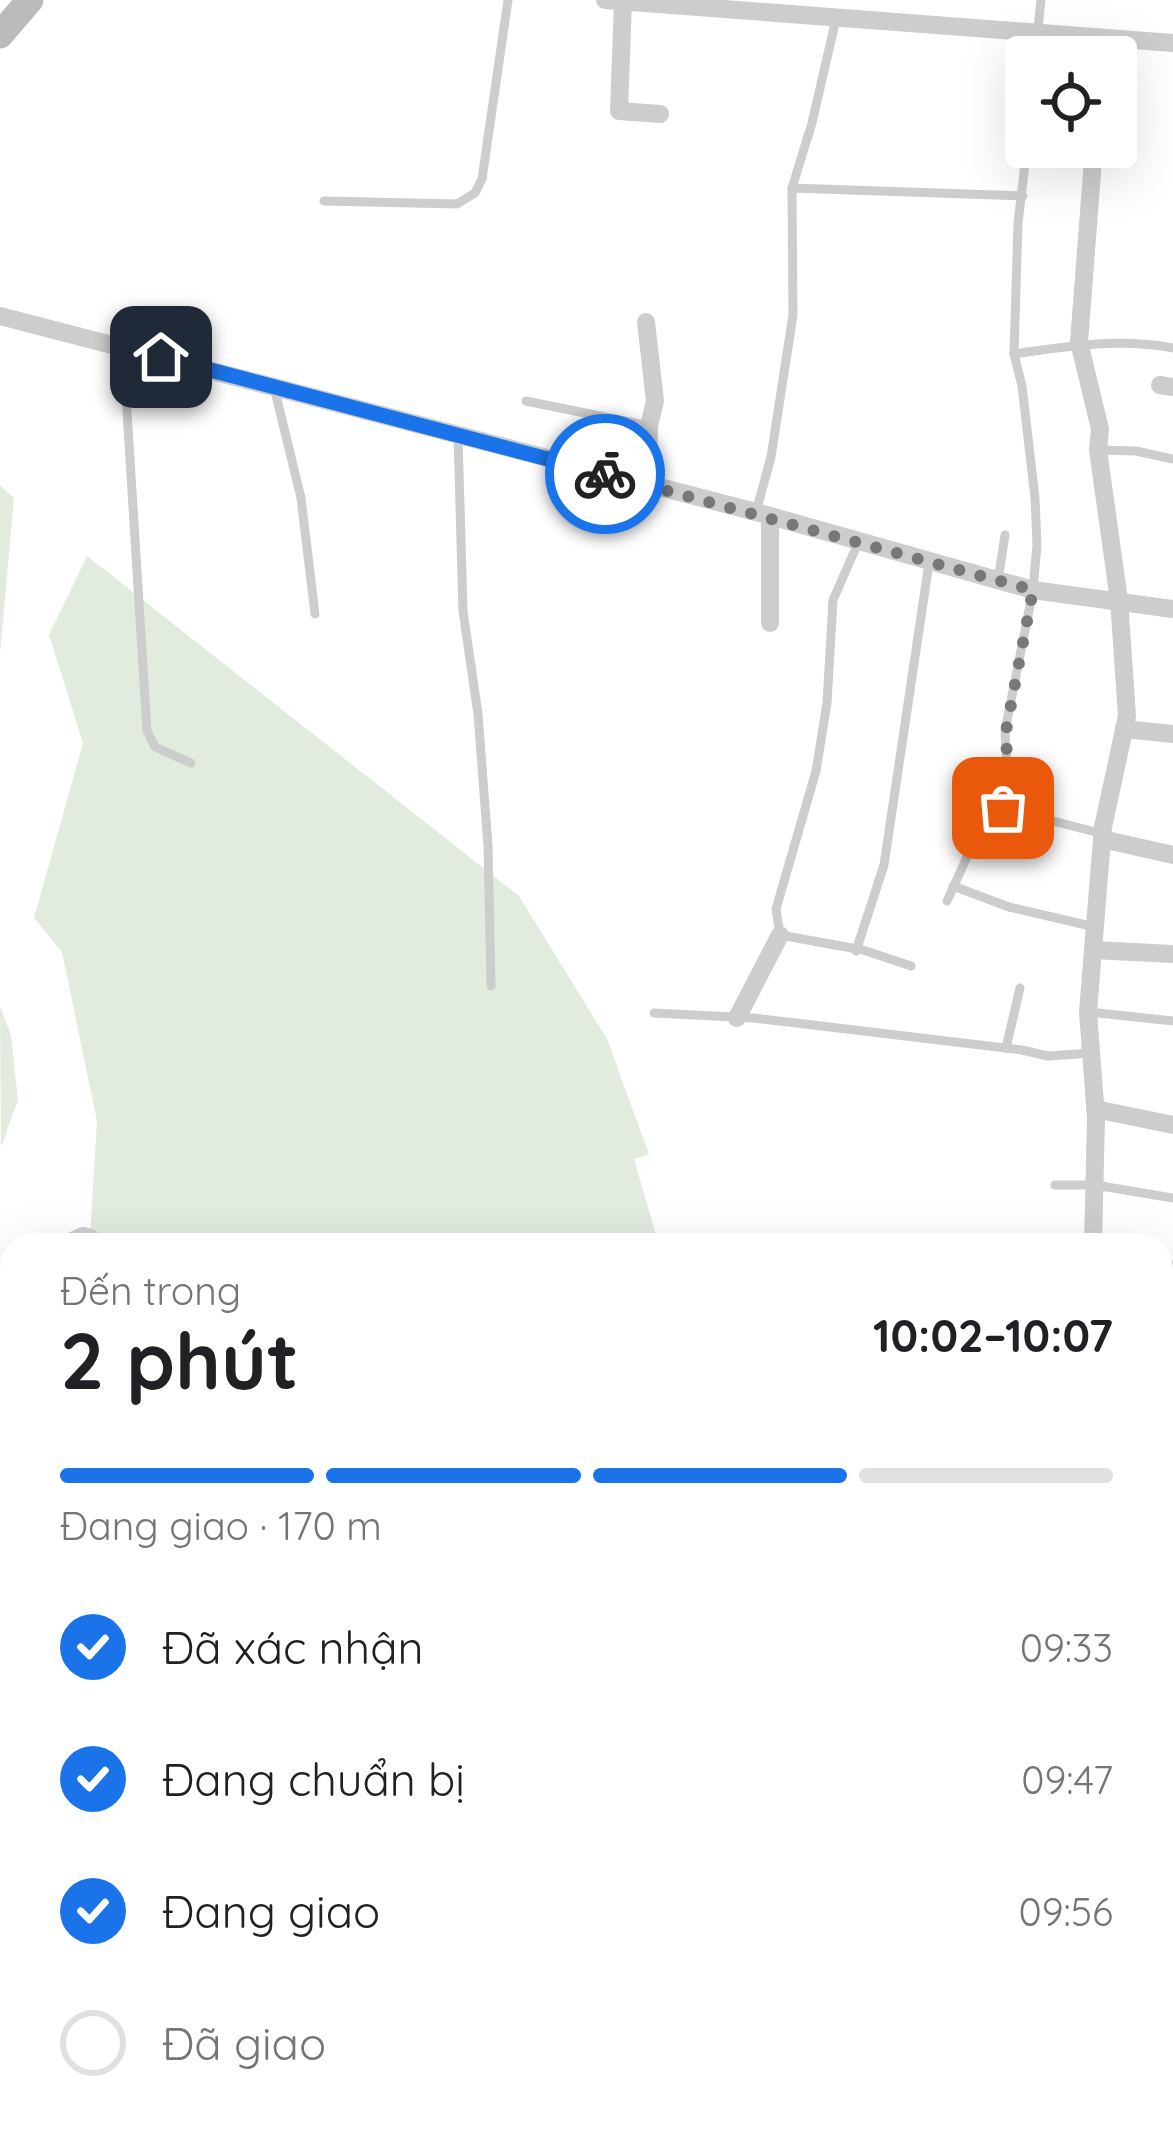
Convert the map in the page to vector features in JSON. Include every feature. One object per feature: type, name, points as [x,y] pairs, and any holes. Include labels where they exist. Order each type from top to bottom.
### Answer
[{"type":"street","points":[[0,35],[30,0]]},
{"type":"street","points":[[605,0],[797,8],[836,19],[1038,36]]},
{"type":"street","points":[[623,2],[619,111],[660,114]]},
{"type":"street","points":[[1137,46],[1173,43]]},
{"type":"street","points":[[1092,168],[1079,344],[1100,429],[1098,450],[1119,600],[1127,716],[1102,837],[1088,1012],[1095,1108],[1094,1233]]},
{"type":"street","points":[[0,316],[763,514],[1033,590],[1173,609]]},
{"type":"street","points":[[646,322],[655,401],[649,426],[648,485]]},
{"type":"street","points":[[763,514],[770,622]]},
{"type":"street","points":[[1124,729],[1173,734]]},
{"type":"street","points":[[1102,837],[1173,855]]},
{"type":"street","points":[[737,1018],[780,934]]},
{"type":"street","points":[[1093,950],[1173,954]]},
{"type":"street","points":[[1095,1108],[1173,1126]]},
{"type":"lane","points":[[324,201],[457,204],[475,193],[482,179],[508,0]]},
{"type":"lane","points":[[1038,36],[1041,0]]},
{"type":"lane","points":[[763,514],[793,315],[792,188],[836,19]]},
{"type":"lane","points":[[947,901],[967,857],[1003,808],[1008,785],[1006,731],[1033,590],[1035,498],[1014,354],[1018,223],[1025,168]]},
{"type":"lane","points":[[792,188],[1023,196]]},
{"type":"lane","points":[[1014,354],[1079,344],[1173,348]]},
{"type":"lane","points":[[123,346],[147,731],[155,747],[191,763]]},
{"type":"lane","points":[[274,387],[301,498],[315,614]]},
{"type":"lane","points":[[526,401],[649,426]]},
{"type":"lane","points":[[458,436],[463,611],[478,714],[488,846],[491,986]]},
{"type":"lane","points":[[1098,450],[1173,459]]},
{"type":"lane","points":[[998,581],[1005,535]]},
{"type":"lane","points":[[858,543],[833,599],[820,748],[776,909],[780,934],[911,966]]},
{"type":"lane","points":[[856,951],[884,865],[929,563]]},
{"type":"lane","points":[[1003,808],[1102,837]]},
{"type":"lane","points":[[953,886],[1009,907],[1095,928]]},
{"type":"lane","points":[[1006,1048],[1020,988]]},
{"type":"lane","points":[[1088,1012],[1173,1021]]},
{"type":"lane","points":[[654,1013],[1006,1048],[1048,1057],[1091,1053]]},
{"type":"lane","points":[[1055,1185],[1095,1185],[1173,1198]]},
{"type":"shaded area","points":[[0,486],[14,498],[0,654]]},
{"type":"shaded area","points":[[87,556],[519,896],[607,1039],[649,1154],[634,1159],[656,1233],[90,1233],[97,1121],[62,952],[34,918],[83,743],[49,635]]},
{"type":"shaded area","points":[[0,1007],[11,1035],[18,1100],[1,1147]]},
{"type":"way so far","points":[[605,474],[1033,590],[1006,731],[1008,785],[1003,808]]},
{"type":"route","points":[[161,357],[605,474]]}]
